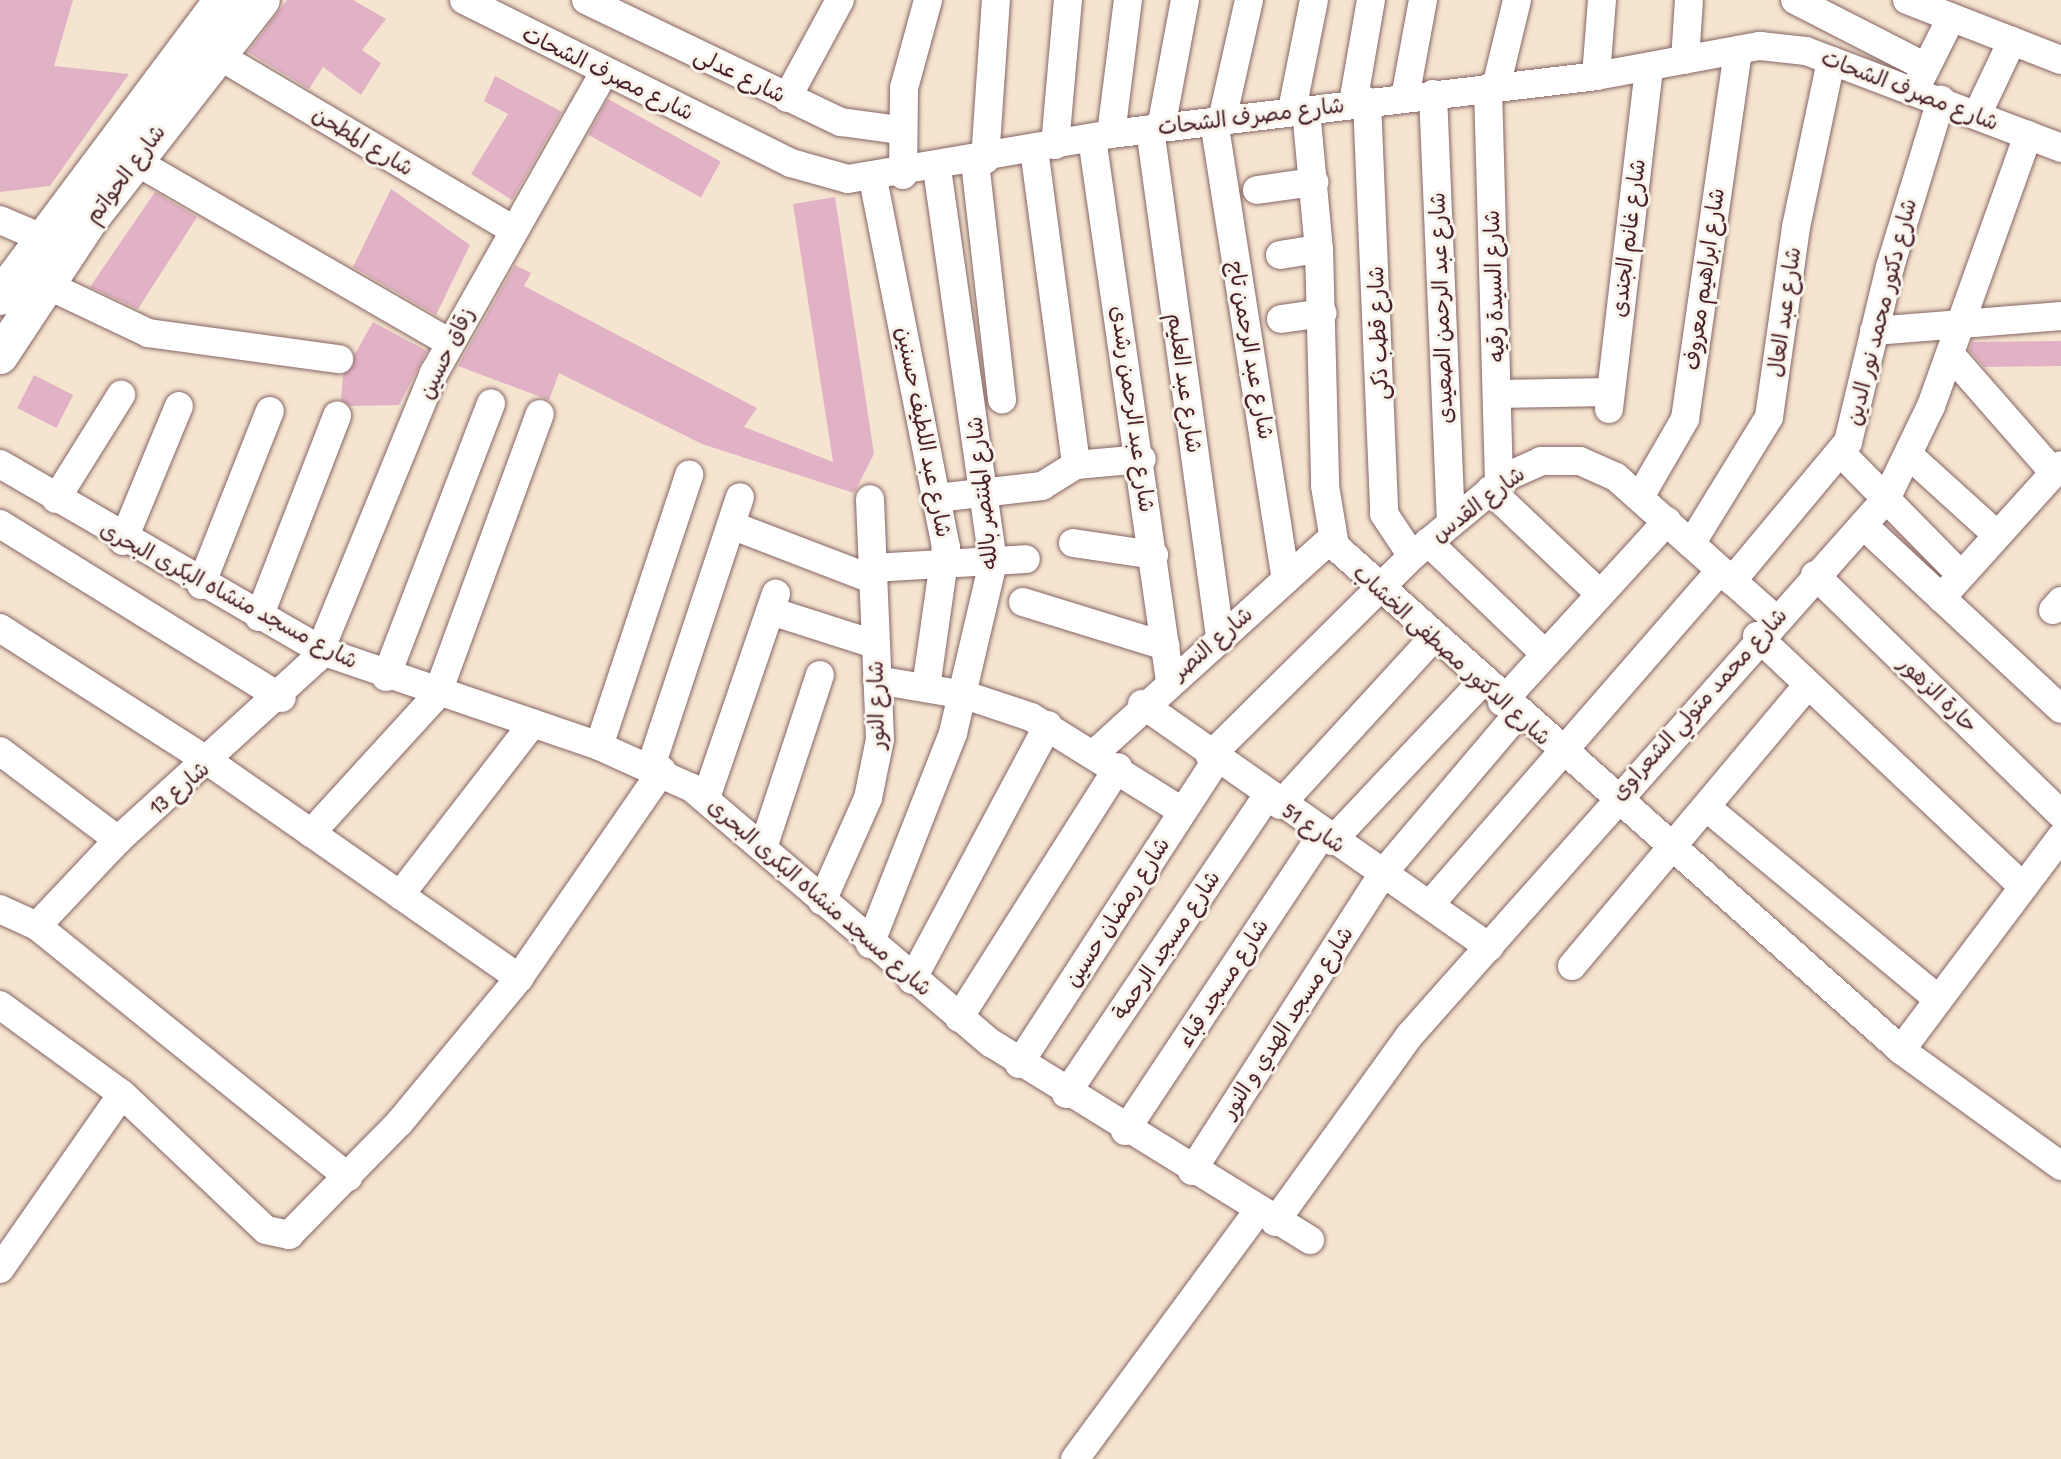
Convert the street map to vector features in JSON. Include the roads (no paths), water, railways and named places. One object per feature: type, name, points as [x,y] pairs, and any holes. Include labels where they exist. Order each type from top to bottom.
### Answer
[{"type":"main road","name":"شارع الحواتم","points":[[0,297],[40,237],[222,0]]},
{"type":"main road","name":"شارع الحواتم","points":[[0,356],[45,284],[135,161],[216,54],[262,0]]},
{"type":"street","name":"شارع مصرف الشحات","points":[[464,0],[604,72],[810,171],[873,179],[1156,128],[1596,76],[1738,50],[1785,47],[1831,61],[1920,78],[1941,100],[2061,148]]},
{"type":"street","name":"شارع عدلى","points":[[586,0],[787,98],[852,125],[900,130]]},
{"type":"street","points":[[787,98],[840,0]]},
{"type":"street","points":[[903,175],[900,130],[905,79],[928,0]]},
{"type":"street","points":[[996,0],[980,161],[1002,399]]},
{"type":"street","points":[[1068,0],[1044,147],[1076,465]]},
{"type":"street","name":"شارع عبد الرحمن رشدى","points":[[1128,0],[1102,136],[1170,681]]},
{"type":"street","name":"شارع عبد العليم","points":[[1185,0],[1156,128],[1220,637]]},
{"type":"street","points":[[1218,120],[1249,0]]},
{"type":"street","points":[[1314,0],[1299,110],[1314,182],[1332,538]]},
{"type":"street","name":"شارع قطب ذكى","points":[[1371,0],[1360,102],[1384,514],[1420,549],[1545,654]]},
{"type":"street","name":"شارع عبد الرحمن الصعيدى","points":[[1423,0],[1419,96],[1451,521]]},
{"type":"street","name":"شارع السيدة رقيه","points":[[1495,487],[1497,394],[1492,88],[1517,0]]},
{"type":"street","points":[[1596,76],[1602,0]]},
{"type":"street","points":[[1685,60],[1689,0]]},
{"type":"street","points":[[1795,0],[1829,6],[1920,78],[1951,18]]},
{"type":"street","points":[[1870,36],[1906,0],[2061,60]]},
{"type":"street","points":[[1977,115],[2012,41]]},
{"type":"street","name":"شارع ابراهيم معروف","points":[[1640,497],[1685,419],[1738,50]]},
{"type":"street","name":"شارع المطحن","points":[[216,54],[510,228]]},
{"type":"street","name":"شارع عبد العال","points":[[1691,544],[1769,417],[1796,227],[1831,61]]},
{"type":"street","name":"شارع غانم الجندى","points":[[1497,394],[1609,401],[1649,68]]},
{"type":"street","name":"زقاق حسين","points":[[322,651],[449,342],[510,228],[604,72]]},
{"type":"street","name":"شارع دكتور محمد نور الدين","points":[[1432,902],[1559,752],[1842,454],[1941,100]]},
{"type":"street","name":"شارع عبد الرحمن تاج","points":[[1218,120],[1286,579]]},
{"type":"street","name":"شارع محمد متولي الشعراوى","points":[[1075,1459],[1410,1035],[1765,627],[1886,499],[1911,457],[2028,135]]},
{"type":"street","points":[[135,161],[449,342]]},
{"type":"street","name":"شارع المنتصر بالله","points":[[870,944],[965,695],[993,562],[986,493],[937,169]]},
{"type":"street","name":"شارع عبد اللطيف حسنين","points":[[873,179],[937,498],[945,564],[926,687]]},
{"type":"street","points":[[1257,190],[1314,182]]},
{"type":"street","points":[[0,220],[40,237]]},
{"type":"street","points":[[1280,255],[1319,249]]},
{"type":"street","points":[[45,284],[148,333],[339,359]]},
{"type":"street","points":[[1281,319],[1323,313]]},
{"type":"street","points":[[1874,331],[2061,316]]},
{"type":"street","points":[[1941,598],[2057,469],[1950,354]]},
{"type":"street","points":[[56,499],[121,395]]},
{"type":"street","points":[[386,677],[491,403]]},
{"type":"street","points":[[123,541],[179,406]]},
{"type":"street","points":[[201,585],[270,411]]},
{"type":"street","points":[[311,833],[437,695],[540,414]]},
{"type":"street","points":[[259,617],[337,416]]},
{"type":"street","points":[[1842,454],[1961,575]]},
{"type":"street","points":[[1911,457],[1997,535]]},
{"type":"street","name":"شارع القدس","points":[[1213,758],[1378,588],[1451,521],[1523,466],[1561,458],[1598,467],[1667,521],[1726,576],[1808,685],[2023,887]]},
{"type":"street","points":[[937,498],[1042,486],[1076,465],[1142,459]]},
{"type":"street","name":"شارع مسجد منشاه البكرى البحرى","points":[[0,464],[123,541],[322,651],[437,695],[599,746],[657,769],[706,798],[912,980],[1019,1064],[1266,1217],[1310,1240]]},
{"type":"street","points":[[599,746],[689,475]]},
{"type":"street","points":[[1495,487],[1600,594]]},
{"type":"street","points":[[0,1005],[122,1094],[278,1235],[298,1230],[348,1177],[519,978],[657,769],[740,497]]},
{"type":"street","name":"شارع النور","points":[[822,901],[876,768],[877,680],[870,499]]},
{"type":"street","points":[[1500,700],[1667,521]]},
{"type":"street","points":[[0,524],[282,698]]},
{"type":"street","points":[[731,525],[872,573],[1026,559]]},
{"type":"street","points":[[1863,525],[2061,709]]},
{"type":"street","name":"شارع النصر","points":[[959,1018],[1142,704],[1332,538]]},
{"type":"street","name":"شارع الدكتور مصطفى الخشاب","points":[[1332,538],[1378,588],[1432,639],[1669,850],[1901,1050],[2061,1166]]},
{"type":"street","points":[[1073,543],[1154,555]]},
{"type":"street","name":"حارة الزهور","points":[[1815,575],[2061,814]]},
{"type":"street","points":[[1023,602],[1165,646]]},
{"type":"street","points":[[706,798],[773,603],[874,644]]},
{"type":"street","points":[[0,628],[211,763],[519,978]]},
{"type":"street","name":"شارع مسجد الرحمة","points":[[1066,1094],[1273,800],[1432,639]]},
{"type":"street","name":"شارع 13","points":[[37,926],[118,840],[211,763],[282,698],[322,651]]},
{"type":"street","points":[[763,848],[803,746],[820,675]]},
{"type":"street","points":[[877,680],[965,695],[1048,725],[1107,760],[1182,811]]},
{"type":"street","points":[[1572,966],[1808,685]]},
{"type":"street","name":"شارع مسجد قباء","points":[[1125,1131],[1327,837],[1500,700]]},
{"type":"street","name":"شارع مسجد الهدي و النور","points":[[1192,1171],[1383,873],[1500,700]]},
{"type":"street","name":"شارع 51","points":[[1142,704],[1213,758],[1327,837],[1432,902],[1489,947]]},
{"type":"street","points":[[400,895],[533,723]]},
{"type":"street","points":[[912,980],[1048,725]]},
{"type":"street","points":[[0,751],[118,840]]},
{"type":"street","name":"شارع رمضان حسين","points":[[1019,1064],[1213,758]]},
{"type":"street","points":[[1706,807],[1938,999]]},
{"type":"street","points":[[1901,1050],[2061,837]]},
{"type":"street","points":[[0,909],[37,926],[348,1177]]},
{"type":"street","points":[[0,1269],[122,1094]]}]
